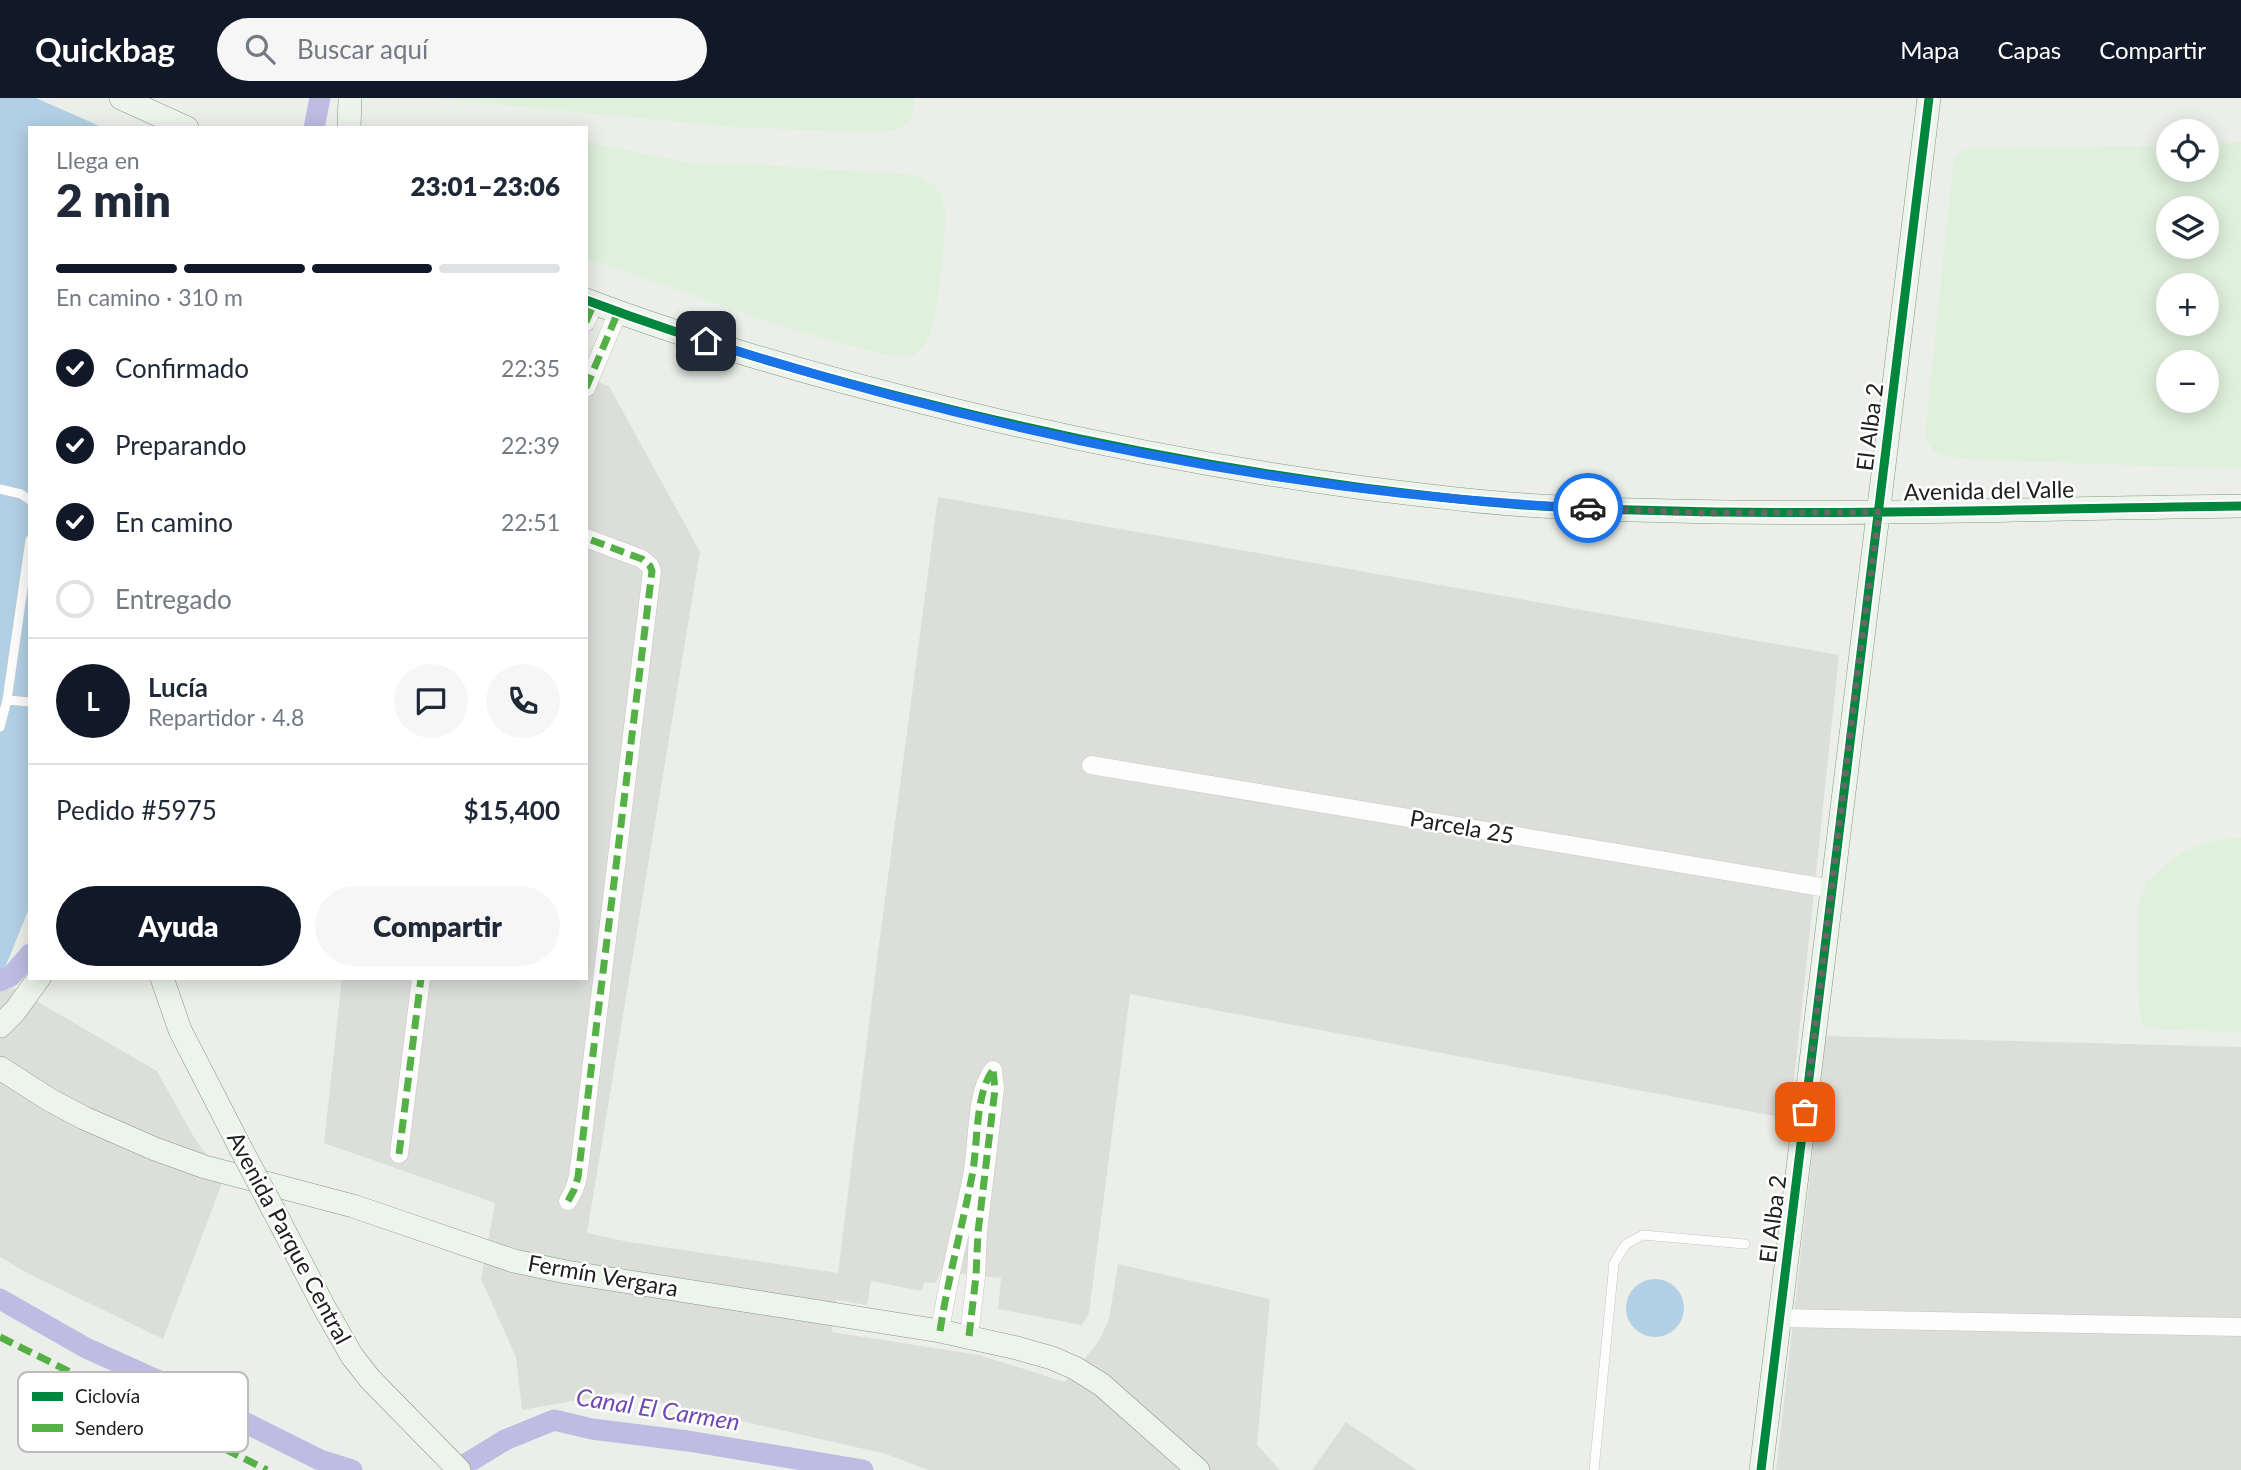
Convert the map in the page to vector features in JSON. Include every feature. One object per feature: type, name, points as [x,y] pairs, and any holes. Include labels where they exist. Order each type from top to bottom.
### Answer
[{"type":"street","points":[[121,98],[183,126]]},
{"type":"street","points":[[349,126],[350,98]]},
{"type":"street","name":"El Alba 2","points":[[1761,1470],[1929,98]]},
{"type":"street","name":"Avenida del Valle","points":[[589,308],[618,312],[753,356],[871,390],[1108,446],[1244,470],[1398,492],[1536,506],[1701,513],[2241,506]]},
{"type":"street","points":[[588,383],[618,312]]},
{"type":"street","points":[[568,1201],[578,1177],[652,571],[642,559],[588,539]]},
{"type":"street","name":"Parcela 25","points":[[1091,765],[1833,889]]},
{"type":"street","points":[[0,1026],[15,1011],[38,980]]},
{"type":"street","name":"Avenida Parque Central","points":[[163,980],[180,1030],[352,1356],[370,1379],[452,1463]]},
{"type":"street","points":[[399,1154],[421,980]]},
{"type":"street","name":"Fermín Vergara","points":[[0,1068],[84,1118],[155,1149],[205,1167],[353,1206],[514,1261],[579,1274],[969,1336],[1040,1354],[1075,1368],[1101,1385],[1198,1470]]},
{"type":"street","points":[[940,1331],[946,1289],[973,1172],[982,1090],[993,1070],[995,1089],[969,1336]]},
{"type":"street","points":[[1779,1318],[2241,1327]]},
{"type":"lane","points":[[0,488],[28,499]]},
{"type":"lane","points":[[0,727],[7,700],[28,554]]},
{"type":"lane","points":[[7,700],[28,702]]},
{"type":"lane","points":[[1594,1470],[1614,1263],[1626,1244],[1643,1235],[1745,1244]]},
{"type":"shaded area","points":[[0,98],[36,98],[99,126],[28,126],[28,911],[0,980]]},
{"type":"shaded area","points":[[588,379],[609,386],[700,552],[587,1233],[629,1242],[838,1273],[938,497],[1839,655],[1790,1119],[1130,994],[1089,1313],[1082,1325],[998,1309],[1001,1278],[941,1270],[936,1283],[925,1282],[921,1291],[871,1281],[867,1305],[836,1300],[832,1332],[979,1355],[1065,1382],[1099,1341],[1109,1319],[1118,1264],[1270,1299],[1257,1445],[1280,1470],[928,1470],[886,1454],[618,1393],[522,1410],[516,1357],[481,1279],[495,1203],[324,1143],[342,980],[588,980]]},
{"type":"shaded area","points":[[0,980],[157,1071],[195,1139],[224,1178],[163,1339],[29,1274],[0,1257]]},
{"type":"shaded area","points":[[1826,1036],[2241,1047],[2241,1470],[1776,1470]]},
{"type":"shaded area","points":[[1655,1279],[1676,1287],[1684,1308],[1676,1329],[1655,1337],[1634,1329],[1626,1308],[1634,1287]]},
{"type":"shaded area","points":[[1346,1422],[1417,1470],[1312,1470]]},
{"type":"green space","points":[[431,98],[915,98],[911,118],[905,125],[881,133],[733,127]]},
{"type":"green space","points":[[588,142],[696,164],[742,164],[903,174],[920,177],[934,185],[941,195],[946,216],[939,291],[932,329],[925,344],[913,355],[886,355],[790,329],[588,259]]},
{"type":"green space","points":[[2241,142],[2241,469],[1982,460],[1945,456],[1933,450],[1926,440],[1926,427],[1953,165],[1963,150],[2156,146],[2156,182],[2219,182],[2219,143]]},
{"type":"green space","points":[[2241,838],[2241,1032],[2161,1030],[2146,1027],[2139,1011],[2138,906],[2147,882],[2168,862],[2186,851],[2204,843]]},
{"type":"waterway","points":[[314,126],[320,98]]},
{"type":"waterway","points":[[0,981],[11,976],[28,956]]},
{"type":"waterway","name":"Canal El Carmen","points":[[0,1299],[86,1348],[139,1372]]},
{"type":"waterway","name":"Canal El Carmen","points":[[456,1470],[505,1440],[554,1420],[592,1429],[688,1441],[863,1470]]},
{"type":"waterway","name":"Canal El Carmen","points":[[248,1424],[320,1460],[352,1470]]},
{"type":"marked path","points":[[588,317],[594,303]]},
{"type":"marked path","points":[[588,383],[618,312]]},
{"type":"marked path","points":[[568,1201],[578,1177],[652,571],[642,559],[588,539]]},
{"type":"marked path","points":[[399,1154],[421,980]]},
{"type":"marked path","points":[[940,1331],[972,1176],[980,1106],[987,1080],[993,1070]]},
{"type":"marked path","points":[[969,1336],[995,1089],[993,1070]]},
{"type":"marked path","points":[[0,1337],[70,1372]]},
{"type":"marked path","points":[[231,1452],[267,1470]]},
{"type":"cycle path","points":[[1761,1470],[1929,98]]},
{"type":"cycle path","points":[[588,301],[774,362],[966,413],[1164,456],[1364,488],[1518,505],[1715,512],[2241,506]]},
{"type":"way so far","points":[[1588,508],[1701,513],[1879,512],[1805,1112]]},
{"type":"route","points":[[706,341],[871,390],[1108,446],[1351,486],[1467,500],[1588,508]]}]
